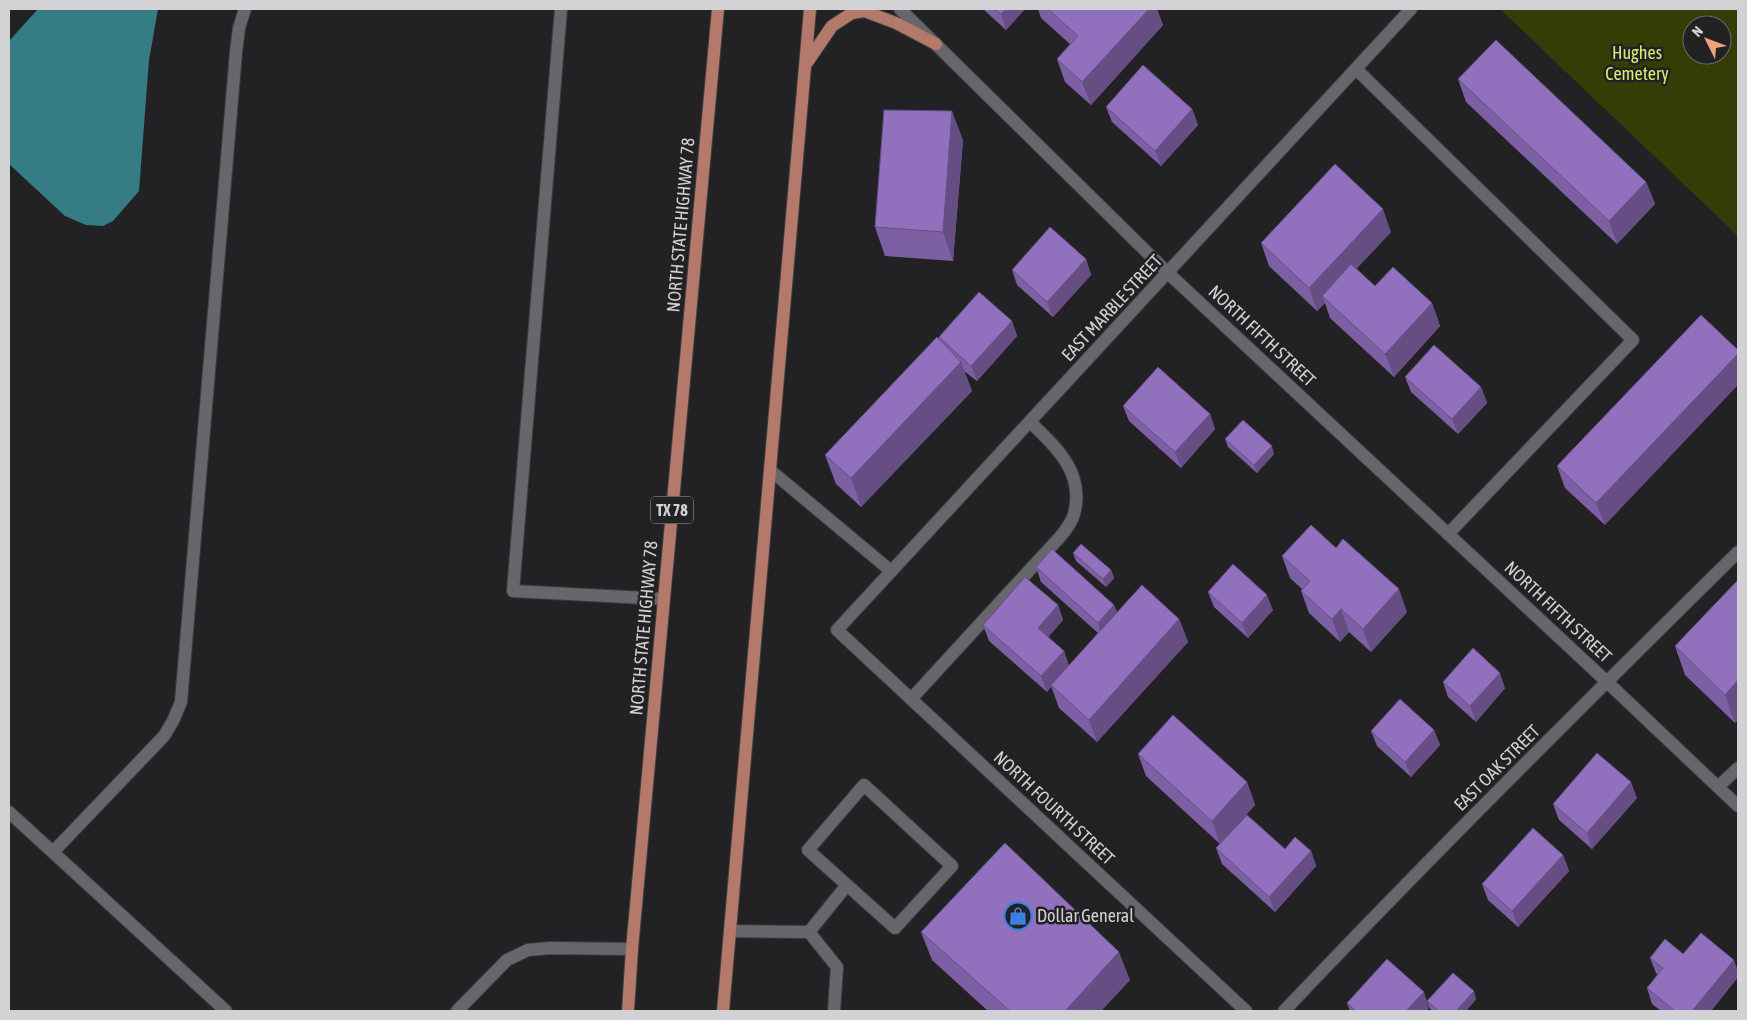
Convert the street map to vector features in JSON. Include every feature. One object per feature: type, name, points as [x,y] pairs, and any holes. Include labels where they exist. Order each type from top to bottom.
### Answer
[{"type":"main road","name":"NORTH STATE HIGHWAY 78","points":[[628,1011],[632,949],[718,9]]},
{"type":"main road","points":[[723,1011],[810,9]]},
{"type":"main road","points":[[805,66],[832,26],[852,13],[864,12],[880,16],[936,44]]},
{"type":"street","points":[[52,852],[164,736],[181,702],[236,52],[239,28],[245,9]]},
{"type":"street","points":[[561,9],[514,591],[664,599]]},
{"type":"street","name":"NORTH FIFTH STREET","points":[[900,9],[1168,273],[1738,806]]},
{"type":"street","name":"EAST MARBLE STREET","points":[[837,630],[1411,9]]},
{"type":"street","points":[[1356,69],[1633,340],[1448,534]]},
{"type":"street","points":[[911,699],[1060,538],[1074,516],[1077,493],[1072,472],[1057,449],[1030,422]]},
{"type":"street","points":[[770,470],[891,571]]},
{"type":"street","name":"EAST OAK STREET","points":[[1284,1011],[1356,935],[1738,552]]},
{"type":"street","name":"NORTH FOURTH STREET","points":[[837,630],[1246,1011]]},
{"type":"street","points":[[1718,787],[1738,768]]},
{"type":"street","points":[[864,785],[952,866],[895,928],[847,885],[808,850],[864,785]]},
{"type":"street","points":[[9,812],[226,1011]]},
{"type":"street","points":[[809,932],[847,885]]},
{"type":"street","points":[[730,931],[809,932]]},
{"type":"street","points":[[809,932],[837,967],[834,1011]]},
{"type":"street","points":[[457,1011],[507,960],[528,950],[550,948],[632,949]]},
{"type":"green space","name":"Hughes Cemetery","points":[[1500,9],[1738,9],[1738,236]]},
{"type":"water","points":[[38,9],[158,9],[149,60],[139,191],[113,221],[103,226],[86,225],[65,216],[9,164],[9,41]]},
{"type":"building","points":[[995,9],[1006,9],[1001,14]]},
{"type":"building","points":[[1048,9],[1149,9],[1082,82],[1057,59],[1078,36]]},
{"type":"building","points":[[1496,40],[1646,182],[1609,221],[1458,79]]},
{"type":"building","points":[[1143,65],[1192,109],[1155,151],[1106,107]]},
{"type":"building","points":[[884,110],[952,111],[943,232],[875,227]]},
{"type":"building","points":[[1335,164],[1383,209],[1309,288],[1261,243]]},
{"type":"building","points":[[1050,227],[1086,259],[1047,302],[1012,270]]},
{"type":"building","points":[[1351,264],[1375,286],[1393,267],[1432,303],[1385,354],[1322,296]]},
{"type":"building","points":[[979,292],[1012,321],[971,366],[939,337]]},
{"type":"building","points":[[1701,315],[1738,350],[1738,354],[1596,503],[1557,466]]},
{"type":"building","points":[[937,337],[961,362],[851,478],[825,455]]},
{"type":"building","points":[[1434,345],[1481,387],[1452,419],[1405,377]]},
{"type":"building","points":[[1158,367],[1210,414],[1175,452],[1123,406]]},
{"type":"building","points":[[1243,420],[1272,446],[1254,465],[1225,439]]},
{"type":"building","points":[[1311,525],[1336,548],[1343,539],[1399,589],[1363,629],[1341,609],[1332,619],[1301,591],[1310,581],[1282,556]]},
{"type":"building","points":[[1081,544],[1111,570],[1103,579],[1073,553]]},
{"type":"building","points":[[1052,549],[1114,605],[1098,623],[1036,567]]},
{"type":"building","points":[[1233,564],[1267,595],[1242,623],[1208,592]]},
{"type":"building","points":[[1025,577],[1058,605],[1038,628],[1064,651],[1041,676],[983,625]]},
{"type":"building","points":[[1738,580],[1738,680],[1725,695],[1675,646]]},
{"type":"building","points":[[1142,585],[1179,619],[1089,720],[1051,685]]},
{"type":"building","points":[[1473,648],[1500,673],[1470,706],[1443,682]]},
{"type":"building","points":[[1400,699],[1434,730],[1405,762],[1371,731]]},
{"type":"building","points":[[1173,715],[1247,782],[1212,821],[1138,754]]},
{"type":"building","points":[[1597,753],[1631,782],[1587,833],[1553,804]]},
{"type":"building","points":[[1247,815],[1285,849],[1295,837],[1311,851],[1269,897],[1216,848]]},
{"type":"building","points":[[1533,828],[1563,855],[1512,911],[1482,884]]},
{"type":"building","name":"Dollar General","points":[[1005,843],[1119,952],[1065,1011],[1010,1011],[921,932]]},
{"type":"building","points":[[1701,933],[1734,960],[1692,1011],[1675,1011],[1647,988],[1663,968],[1650,958],[1665,939],[1683,954]]},
{"type":"building","points":[[1387,959],[1424,992],[1406,1011],[1356,1011],[1347,1003]]},
{"type":"building","points":[[1453,973],[1474,991],[1456,1011],[1439,1011],[1427,1001]]},
{"type":"place","name":"Dollar General","points":[[1018,916]]}]
